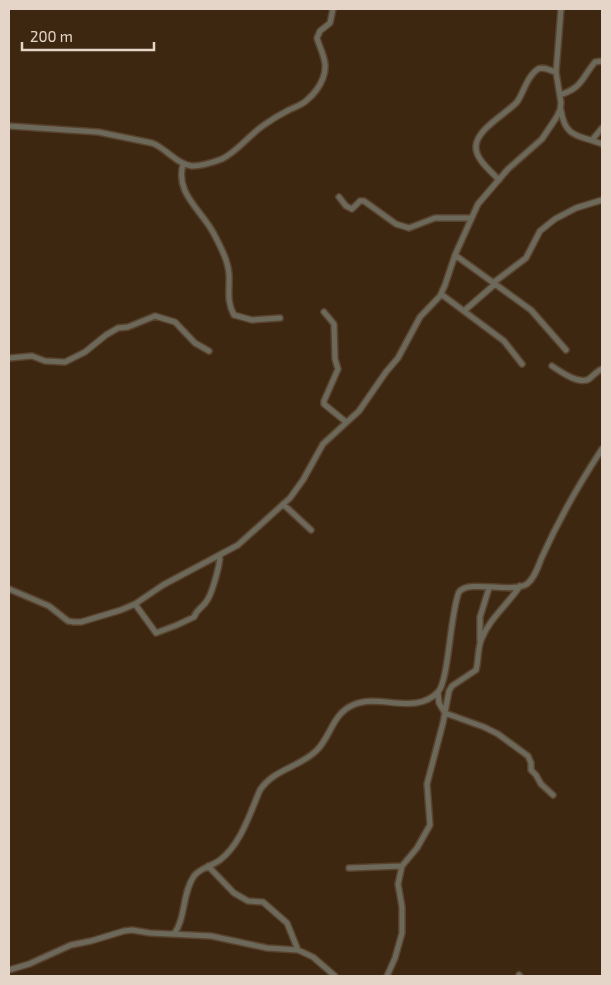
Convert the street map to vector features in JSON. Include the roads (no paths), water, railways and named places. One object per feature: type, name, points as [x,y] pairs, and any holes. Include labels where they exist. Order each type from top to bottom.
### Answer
[{"type":"street","points":[[9,126],[98,132],[146,142],[158,145],[183,164],[198,165],[222,158],[264,125],[306,101],[314,92],[323,78],[325,68],[325,60],[317,38],[320,31],[330,23],[333,9]]},
{"type":"street","points":[[561,9],[556,72],[560,110],[564,124],[573,134],[602,144]]},
{"type":"street","points":[[560,96],[581,84],[594,62],[602,61]]},
{"type":"street","points":[[499,180],[480,159],[476,149],[478,137],[516,102],[538,69],[542,68],[556,72]]},
{"type":"street","points":[[9,589],[49,606],[68,621],[81,622],[135,604],[163,585],[220,556],[252,534],[295,492],[323,444],[359,411],[398,358],[420,317],[441,294],[471,218],[485,195],[508,169],[542,139],[560,110]]},
{"type":"street","points":[[592,140],[602,128]]},
{"type":"street","points":[[183,164],[180,177],[184,189],[214,233],[226,262],[229,275],[228,302],[234,315],[252,320],[280,318]]},
{"type":"street","points":[[339,197],[346,206],[352,209],[360,201],[364,201],[396,224],[409,228],[435,218],[471,218]]},
{"type":"street","points":[[464,311],[494,283],[526,258],[540,231],[555,219],[576,208],[602,200]]},
{"type":"street","points":[[455,255],[531,310],[566,350]]},
{"type":"street","points":[[441,294],[504,341],[522,364]]},
{"type":"street","points":[[324,312],[334,324],[335,359],[338,369],[324,404],[346,422]]},
{"type":"street","points":[[9,358],[32,356],[45,361],[65,362],[86,352],[106,335],[118,328],[128,327],[155,316],[175,322],[195,343],[209,351]]},
{"type":"street","points":[[552,366],[583,381],[588,380],[602,368]]},
{"type":"street","points":[[174,934],[178,929],[187,892],[193,877],[219,860],[237,840],[265,783],[275,774],[301,762],[315,752],[334,721],[345,709],[354,704],[371,700],[412,704],[422,702],[438,692],[443,682],[459,592],[468,587],[520,586],[525,585],[532,579],[572,496],[602,449]]},
{"type":"street","points":[[282,504],[312,530]]},
{"type":"street","points":[[135,604],[156,633],[194,617],[196,611],[208,598],[219,566],[220,556]]},
{"type":"street","points":[[480,643],[486,629],[520,586]]},
{"type":"street","points":[[387,976],[395,958],[402,933],[402,907],[398,884],[402,866],[424,839],[430,825],[427,784],[450,688],[477,667],[480,643],[480,617],[489,588]]},
{"type":"street","points":[[438,692],[439,703],[445,713],[484,727],[530,758],[530,770],[553,795]]},
{"type":"street","points":[[208,866],[234,893],[248,901],[263,902],[287,923],[298,950]]},
{"type":"street","points":[[348,868],[402,866]]},
{"type":"street","points":[[178,929],[183,934]]},
{"type":"street","points":[[9,970],[29,964],[71,945],[124,931],[210,936],[267,948],[298,950],[313,957],[335,976]]}]
